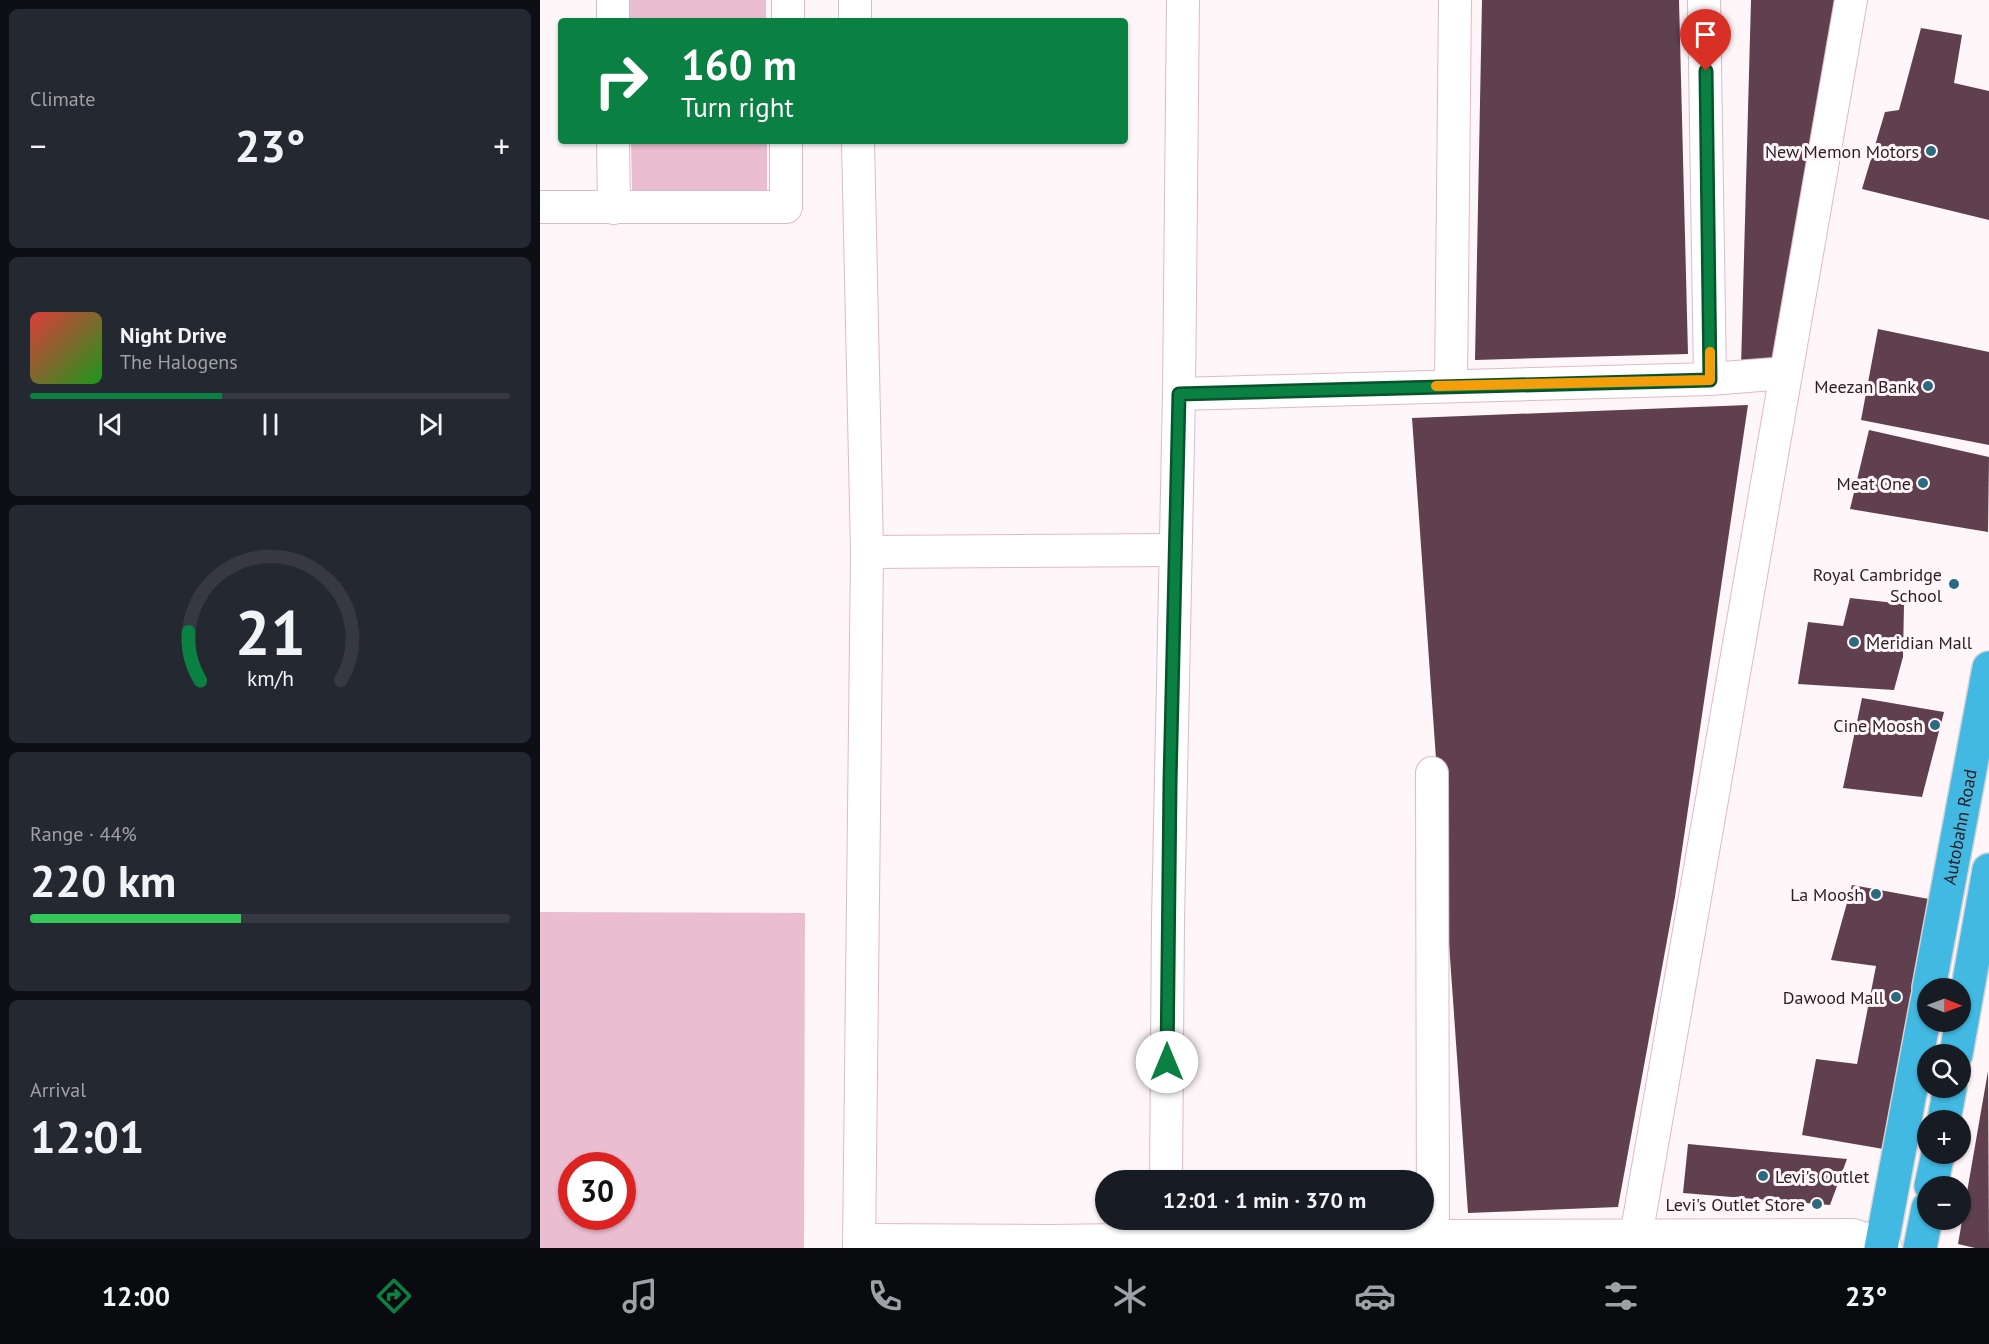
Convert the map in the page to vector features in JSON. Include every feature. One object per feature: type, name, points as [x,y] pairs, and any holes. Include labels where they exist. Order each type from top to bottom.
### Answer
[{"type":"highway","name":"Autobahn Road","points":[[1931,978],[1989,668]]},
{"type":"highway","name":"Autobahn Road","points":[[1958,1044],[1989,870]]},
{"type":"highway","points":[[1883,1247],[1922,1032]]},
{"type":"highway","points":[[1920,1248],[1924,1230]]},
{"type":"street","points":[[613,0],[613,18]]},
{"type":"street","points":[[788,0],[788,18]]},
{"type":"street","points":[[855,0],[855,18]]},
{"type":"street","points":[[1166,1170],[1183,0]]},
{"type":"street","points":[[1451,385],[1455,0]]},
{"type":"street","points":[[1704,0],[1710,380]]},
{"type":"street","points":[[1635,1242],[1851,0]]},
{"type":"street","points":[[613,144],[614,208]]},
{"type":"street","points":[[540,207],[786,207],[786,144]]},
{"type":"street","points":[[858,144],[867,552],[859,1244],[1049,1245],[1166,1230],[1333,1243],[1433,1236],[1635,1242],[1853,1235],[1883,1247]]},
{"type":"street","points":[[1179,394],[1451,385],[1710,380],[1786,373]]},
{"type":"street","points":[[867,552],[1174,550]]},
{"type":"street","points":[[1432,773],[1433,1236]]},
{"type":"shaded area","points":[[630,0],[766,0],[766,18],[630,18]]},
{"type":"shaded area","points":[[631,144],[767,144],[767,191],[632,190]]},
{"type":"shaded area","points":[[540,912],[805,913],[804,1248],[540,1248]]},
{"type":"building","points":[[1482,0],[1679,0],[1688,354],[1475,360]]},
{"type":"building","points":[[1751,0],[1842,0],[1783,362],[1741,367]]},
{"type":"building","name":"New Memon Motors","points":[[1921,28],[1962,35],[1954,83],[1989,91],[1989,220],[1862,189],[1885,112],[1899,110]]},
{"type":"building","name":"Meezan Bank","points":[[1878,329],[1989,352],[1989,445],[1861,420]]},
{"type":"building","points":[[1748,405],[1675,897],[1618,1207],[1468,1213],[1412,418]]},
{"type":"building","name":"Meat One","points":[[1869,430],[1989,457],[1988,532],[1850,509]]},
{"type":"building","name":"Meridian Mall","points":[[1850,598],[1904,604],[1903,657],[1894,690],[1798,684],[1808,622],[1843,626]]},
{"type":"building","points":[[1862,698],[1944,712],[1922,797],[1843,788]]},
{"type":"building","name":"Dawood Mall","points":[[1852,885],[1940,901],[1926,978],[1917,978],[1917,1029],[1895,1151],[1802,1135],[1816,1059],[1857,1064],[1876,966],[1831,960]]},
{"type":"building","points":[[1988,1071],[1989,1248],[1958,1244],[1960,1230],[1971,1230],[1970,1176]]},
{"type":"building","name":"Levi's Outlet","points":[[1688,1144],[1847,1159],[1830,1205],[1683,1193]]},
{"type":"slow traffic","points":[[1436,386],[1710,380],[1710,352]]},
{"type":"place","name":"New Memon Motors","points":[[1931,151]]},
{"type":"place","name":"Meezan Bank","points":[[1928,386]]},
{"type":"place","name":"Meat One","points":[[1923,483]]},
{"type":"place","name":"Royal Cambridge School","points":[[1954,584]]},
{"type":"place","name":"Meridian Mall","points":[[1854,642]]},
{"type":"place","name":"Cine Moosh","points":[[1935,725]]},
{"type":"place","name":"La Moosh","points":[[1876,894]]},
{"type":"place","name":"Dawood Mall","points":[[1896,997]]},
{"type":"place","name":"Levi's Outlet","points":[[1763,1176]]},
{"type":"place","name":"Levi's Outlet Store","points":[[1817,1204]]},
{"type":"route","points":[[1167,1062],[1174,550],[1179,394],[1451,385],[1710,380],[1706,71]]}]
